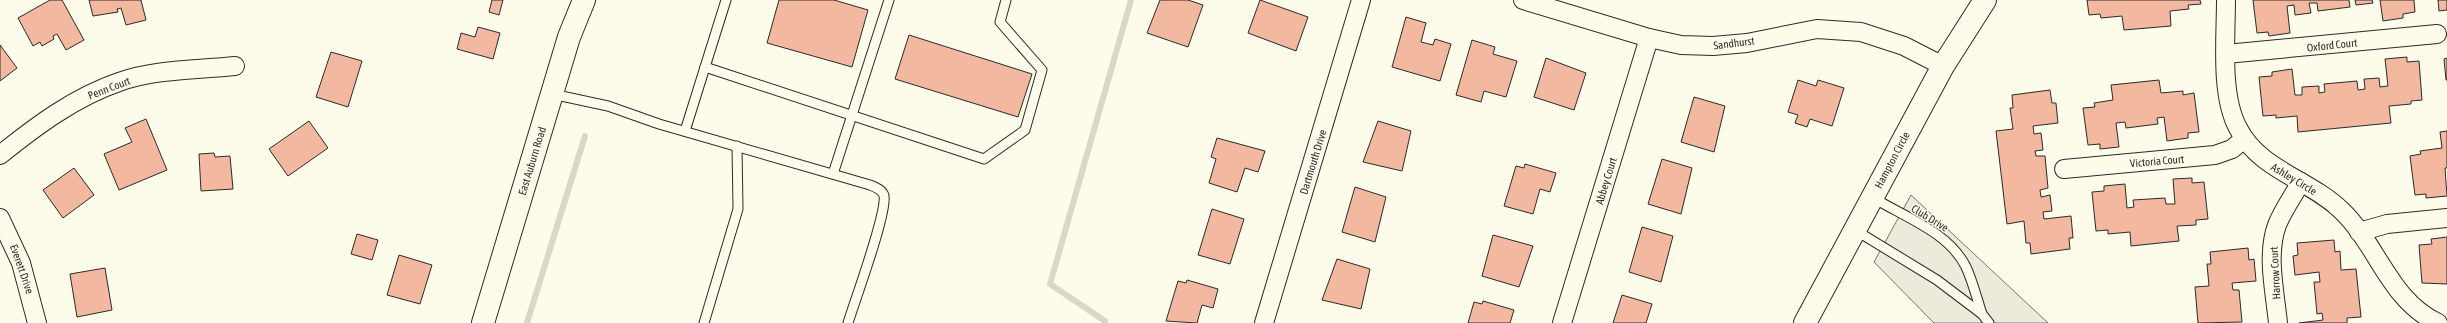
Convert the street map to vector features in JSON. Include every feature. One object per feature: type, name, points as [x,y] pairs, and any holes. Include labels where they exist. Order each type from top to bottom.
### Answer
[{"type":"street","name":"East Auburn Road","points":[[483,323],[569,37],[584,0]]},
{"type":"street","name":"Dartmouth Drive","points":[[1264,323],[1361,0]]},
{"type":"street","name":"Sandhurst","points":[[1523,0],[1649,38],[1681,45],[1713,46],[1747,42],[1817,29],[1836,29],[1861,32],[1889,40],[1943,66]]},
{"type":"street","name":"Hampton Circle","points":[[1804,323],[1943,66],[1985,0]]},
{"type":"street","name":"Ashley Circle","points":[[2226,0],[2226,54],[2232,114],[2244,139],[2265,161],[2333,203],[2359,232],[2408,303],[2419,313],[2438,323]]},
{"type":"street","name":"Oxford Court","points":[[2226,54],[2437,34]]},
{"type":"street","name":"Abbey Court","points":[[1562,323],[1649,38]]},
{"type":"street","name":"Penn Court","points":[[0,155],[64,108],[93,92],[120,81],[149,75],[235,66]]},
{"type":"street","name":"Victoria Court","points":[[2064,169],[2215,155],[2232,149],[2244,139]]},
{"type":"street","name":"Harrow Court","points":[[2278,323],[2272,264],[2273,239],[2281,216],[2301,182]]},
{"type":"street","name":"Everett Drive","points":[[0,218],[21,263],[37,323]]},
{"type":"street","points":[[2359,232],[2387,224],[2447,218]]},
{"type":"lane","points":[[685,131],[726,0]]},
{"type":"lane","points":[[833,174],[890,0]]},
{"type":"lane","points":[[705,67],[984,159],[1025,130],[1042,70],[1000,22],[1006,0]]},
{"type":"lane","points":[[552,94],[608,106],[685,131],[870,185],[882,192],[884,196],[881,218],[848,323]]},
{"type":"lane","points":[[704,323],[738,209],[737,146]]},
{"type":"lane","name":"Club Drive","points":[[1872,197],[1935,233],[1956,250],[1966,267],[1982,314]]},
{"type":"lane","name":"Club Drive","points":[[1855,230],[1916,266],[1982,314],[1990,323]]},
{"type":"shaded area","points":[[1911,195],[2048,323],[1934,323],[1874,262]]},
{"type":"building","points":[[50,0],[62,0],[84,40],[66,50],[57,34],[53,36],[54,39],[42,46],[40,42],[33,46],[18,18]]},
{"type":"building","points":[[89,0],[141,0],[146,20],[126,25],[121,8],[117,9],[118,12],[93,16]]},
{"type":"building","points":[[492,0],[503,0],[499,15],[489,12]]},
{"type":"building","points":[[779,0],[834,0],[868,10],[852,67],[767,43]]},
{"type":"building","points":[[1160,0],[1188,0],[1203,5],[1188,47],[1147,33]]},
{"type":"building","points":[[1260,0],[1308,17],[1296,51],[1248,33]]},
{"type":"building","points":[[2087,0],[2200,0],[2201,4],[2188,5],[2189,9],[2170,11],[2171,26],[2124,30],[2122,16],[2101,18],[2100,14],[2089,15]]},
{"type":"building","points":[[2253,0],[2349,0],[2350,7],[2318,11],[2317,3],[2309,3],[2311,13],[2295,15],[2294,5],[2287,6],[2290,33],[2269,36],[2268,32],[2257,33]]},
{"type":"building","points":[[2355,0],[2372,0],[2373,3],[2356,5]]},
{"type":"building","points":[[2380,0],[2414,0],[2415,12],[2403,14],[2403,18],[2383,21]]},
{"type":"building","points":[[2438,0],[2447,0],[2447,10],[2439,11]]},
{"type":"building","points":[[1406,17],[1426,23],[1421,42],[1433,45],[1435,39],[1451,44],[1440,81],[1392,67]]},
{"type":"building","points":[[478,27],[500,33],[493,59],[457,49],[461,33],[475,37]]},
{"type":"building","points":[[909,35],[1032,74],[1018,117],[895,79]]},
{"type":"building","points":[[1472,40],[1495,47],[1493,54],[1517,61],[1506,97],[1484,91],[1481,102],[1456,95]]},
{"type":"building","points":[[0,45],[17,68],[0,81]]},
{"type":"building","points":[[331,52],[362,61],[348,107],[316,97]]},
{"type":"building","points":[[2407,57],[2407,62],[2419,61],[2422,100],[2411,101],[2411,104],[2389,106],[2391,123],[2298,132],[2297,116],[2276,118],[2276,115],[2263,116],[2259,77],[2272,76],[2272,72],[2292,69],[2295,95],[2302,95],[2302,87],[2319,86],[2319,93],[2325,92],[2324,84],[2357,81],[2358,90],[2365,89],[2364,79],[2379,78],[2380,87],[2388,86],[2385,59]]},
{"type":"building","points":[[1546,58],[1586,73],[1574,110],[1534,97]]},
{"type":"building","points":[[2447,58],[2447,80],[2446,80],[2444,59]]},
{"type":"building","points":[[1798,80],[1816,86],[1818,80],[1844,88],[1832,126],[1810,119],[1807,127],[1795,123],[1798,115],[1788,112]]},
{"type":"building","points":[[2159,80],[2161,93],[2183,91],[2183,95],[2194,93],[2199,132],[2188,133],[2188,138],[2167,141],[2164,117],[2157,118],[2158,124],[2126,128],[2125,122],[2116,123],[2119,147],[2100,149],[2100,144],[2088,145],[2083,108],[2095,107],[2094,103],[2113,100],[2111,85]]},
{"type":"building","points":[[2050,90],[2052,103],[2056,103],[2058,123],[2033,126],[2034,134],[2041,133],[2043,150],[2035,151],[2036,156],[2045,156],[2048,188],[2040,190],[2041,197],[2050,195],[2052,211],[2043,212],[2044,219],[2071,216],[2073,238],[2069,238],[2070,249],[2031,254],[2030,243],[2026,243],[2024,221],[2007,224],[1996,131],[2013,129],[2010,108],[2013,108],[2012,95]]},
{"type":"building","points":[[1694,97],[1725,106],[1714,152],[1681,142]]},
{"type":"building","points":[[146,119],[167,170],[119,190],[104,154],[132,142],[125,128]]},
{"type":"building","points":[[309,121],[328,148],[288,176],[269,149]]},
{"type":"building","points":[[1378,121],[1411,131],[1402,171],[1363,162]]},
{"type":"building","points":[[2447,131],[2447,168],[2445,168],[2447,196],[2426,198],[2426,194],[2415,195],[2410,156],[2421,154],[2420,151],[2442,148],[2440,132]]},
{"type":"building","points":[[1217,138],[1265,151],[1258,172],[1245,168],[1237,192],[1209,183],[1216,159],[1211,157]]},
{"type":"building","points":[[214,153],[215,157],[230,156],[233,189],[201,191],[199,154]]},
{"type":"building","points":[[1662,159],[1692,168],[1681,214],[1648,204]]},
{"type":"building","points":[[1525,164],[1556,173],[1550,192],[1540,189],[1533,214],[1504,206],[1516,166],[1524,168]]},
{"type":"building","points":[[74,168],[94,195],[63,218],[43,190]]},
{"type":"building","points":[[2192,178],[2192,183],[2204,182],[2208,219],[2196,220],[2196,225],[2177,226],[2179,241],[2131,246],[2130,232],[2108,234],[2108,230],[2096,231],[2092,192],[2104,191],[2104,186],[2125,184],[2127,208],[2134,207],[2133,200],[2165,198],[2166,204],[2175,204],[2173,179]]},
{"type":"building","points":[[1355,187],[1386,197],[1375,242],[1342,232]]},
{"type":"building","points":[[1212,209],[1244,219],[1230,264],[1198,255]]},
{"type":"building","points":[[1642,227],[1673,236],[1661,282],[1629,272]]},
{"type":"building","points":[[357,234],[378,240],[372,260],[351,254]]},
{"type":"building","points":[[1493,235],[1533,246],[1519,287],[1482,276]]},
{"type":"building","points":[[2447,237],[2447,284],[2422,283],[2419,245],[2432,244],[2431,239]]},
{"type":"building","points":[[2334,240],[2335,252],[2340,251],[2341,270],[2356,269],[2361,317],[2347,318],[2347,323],[2299,323],[2323,320],[2322,313],[2317,314],[2314,282],[2320,282],[2319,272],[2295,275],[2293,256],[2298,255],[2297,243]]},
{"type":"building","points":[[2248,248],[2249,260],[2254,259],[2256,281],[2232,283],[2233,290],[2239,290],[2242,322],[2198,323],[2195,287],[2209,286],[2207,264],[2211,264],[2210,252]]},
{"type":"building","points":[[399,255],[432,265],[420,304],[387,295]]},
{"type":"building","points":[[1337,259],[1370,269],[1361,309],[1322,300]]},
{"type":"building","points":[[105,268],[112,310],[77,317],[70,274]]},
{"type":"building","points":[[1187,280],[1218,289],[1213,308],[1202,305],[1197,323],[1166,321],[1178,281],[1186,283]]},
{"type":"building","points":[[1622,295],[1652,304],[1646,323],[1613,323]]},
{"type":"building","points":[[1483,301],[1514,310],[1510,323],[1468,323],[1474,302],[1482,304]]},
{"type":"waterway","points":[[1104,323],[1105,321],[1050,284],[1131,0]]},
{"type":"waterway","points":[[527,323],[585,136]]}]
